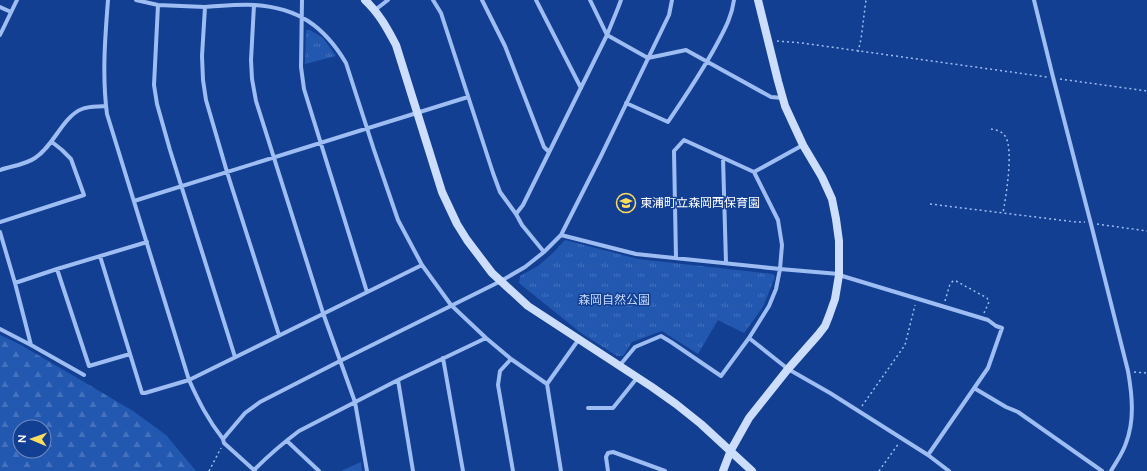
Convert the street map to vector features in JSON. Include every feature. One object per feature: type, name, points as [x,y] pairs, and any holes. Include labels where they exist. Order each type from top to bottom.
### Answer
[{"type":"street","points":[[0,35],[17,0]]},
{"type":"street","points":[[108,0],[104,66],[107,114],[190,380],[198,400],[208,420],[223,441],[254,471],[282,444],[299,431],[398,380],[486,338]]},
{"type":"street","points":[[136,0],[158,5],[205,7],[254,5],[279,8],[301,17],[317,27],[327,36],[339,50],[346,63],[398,220],[422,264],[451,305],[511,359],[547,384],[562,471]]},
{"type":"street","points":[[302,0],[301,67],[304,89],[367,292]]},
{"type":"street","points":[[365,0],[375,10],[387,27],[396,45],[442,192],[457,224],[478,256],[492,273],[528,306],[620,365],[676,404],[731,450],[752,471]]},
{"type":"street","points":[[375,10],[388,0]]},
{"type":"street","points":[[433,0],[441,13],[500,192],[522,225],[544,252]]},
{"type":"street","points":[[482,0],[505,46],[544,147],[549,152]]},
{"type":"street","points":[[536,0],[581,88]]},
{"type":"street","points":[[590,0],[607,35],[648,58],[686,50],[771,96],[783,98]]},
{"type":"street","points":[[516,214],[523,205],[581,88],[607,35],[621,0]]},
{"type":"street","points":[[223,441],[244,413],[260,402],[501,281],[525,267],[544,252],[561,235],[669,15],[672,0]]},
{"type":"street","points":[[626,103],[668,122],[708,62],[728,24],[734,0]]},
{"type":"street","points":[[722,471],[731,450],[750,418],[824,326],[835,299],[839,274],[839,241],[832,199],[822,177],[803,145],[783,98],[758,0]]},
{"type":"street","points":[[1034,0],[1132,390],[1132,409],[1127,443],[1111,471]]},
{"type":"street","points":[[158,5],[154,85],[157,104],[181,186],[235,357]]},
{"type":"street","points":[[254,5],[252,80],[256,101],[323,314],[355,402],[367,471]]},
{"type":"street","points":[[0,7],[11,12]]},
{"type":"street","points":[[205,7],[202,56],[206,100],[227,172],[279,335]]},
{"type":"street","points":[[134,200],[417,114],[468,97]]},
{"type":"street","points":[[0,170],[35,158],[49,147],[61,128],[74,114],[82,109],[106,106]]},
{"type":"street","points":[[620,365],[635,347],[661,336],[721,376],[749,338],[769,306],[776,289],[780,269],[782,244],[778,220],[754,172],[684,140],[674,151],[676,258]]},
{"type":"street","points":[[0,222],[84,195],[71,160],[52,142]]},
{"type":"street","points":[[754,172],[803,145]]},
{"type":"street","points":[[722,158],[726,263]]},
{"type":"street","points":[[0,232],[31,345]]},
{"type":"street","points":[[561,235],[636,254],[839,274],[988,320],[996,326],[1002,328],[988,368],[928,455]]},
{"type":"street","points":[[15,283],[147,242]]},
{"type":"street","points":[[0,252],[6,251]]},
{"type":"street","points":[[100,256],[142,393],[190,380],[422,264]]},
{"type":"street","points":[[57,269],[89,366],[130,354]]},
{"type":"street","points":[[0,329],[84,375]]},
{"type":"street","points":[[749,338],[788,369],[830,393],[928,455],[949,471]]},
{"type":"street","points":[[547,384],[580,339]]},
{"type":"street","points":[[443,358],[463,471]]},
{"type":"street","points":[[511,359],[500,371],[498,385],[513,471]]},
{"type":"street","points":[[588,408],[613,408],[637,378]]},
{"type":"street","points":[[398,380],[414,471]]},
{"type":"street","points":[[974,388],[1006,407],[1018,412],[1102,471]]},
{"type":"street","points":[[287,441],[319,471]]},
{"type":"street","points":[[608,471],[606,457],[608,453],[613,452],[665,471]]},
{"type":"path","points":[[858,52],[866,0]]},
{"type":"path","points":[[767,40],[802,43],[1147,91]]},
{"type":"path","points":[[991,129],[1002,132],[1009,146],[1009,162],[1003,213]]},
{"type":"path","points":[[930,204],[1147,231]]},
{"type":"path","points":[[943,307],[950,284],[953,281],[956,281],[988,299],[988,304],[981,318]]},
{"type":"path","points":[[858,411],[905,346],[917,299]]},
{"type":"path","points":[[1128,371],[1147,373]]},
{"type":"path","points":[[879,471],[902,439]]},
{"type":"path","points":[[209,471],[223,441]]},
{"type":"green space","points":[[306,30],[310,30],[323,38],[336,56],[305,64]]},
{"type":"green space","name":"森岡自然公園","points":[[565,240],[638,259],[773,274],[775,277],[763,307],[744,333],[718,320],[698,354],[662,331],[632,342],[623,356],[617,356],[581,333],[519,283],[520,276],[538,266]]},
{"type":"green space","points":[[0,335],[19,344],[133,411],[166,435],[196,471],[0,471]]},
{"type":"green space","points":[[361,462],[362,471],[341,471]]},
{"type":"place","name":"東浦町立森岡西保育園","points":[[626,203]]}]
